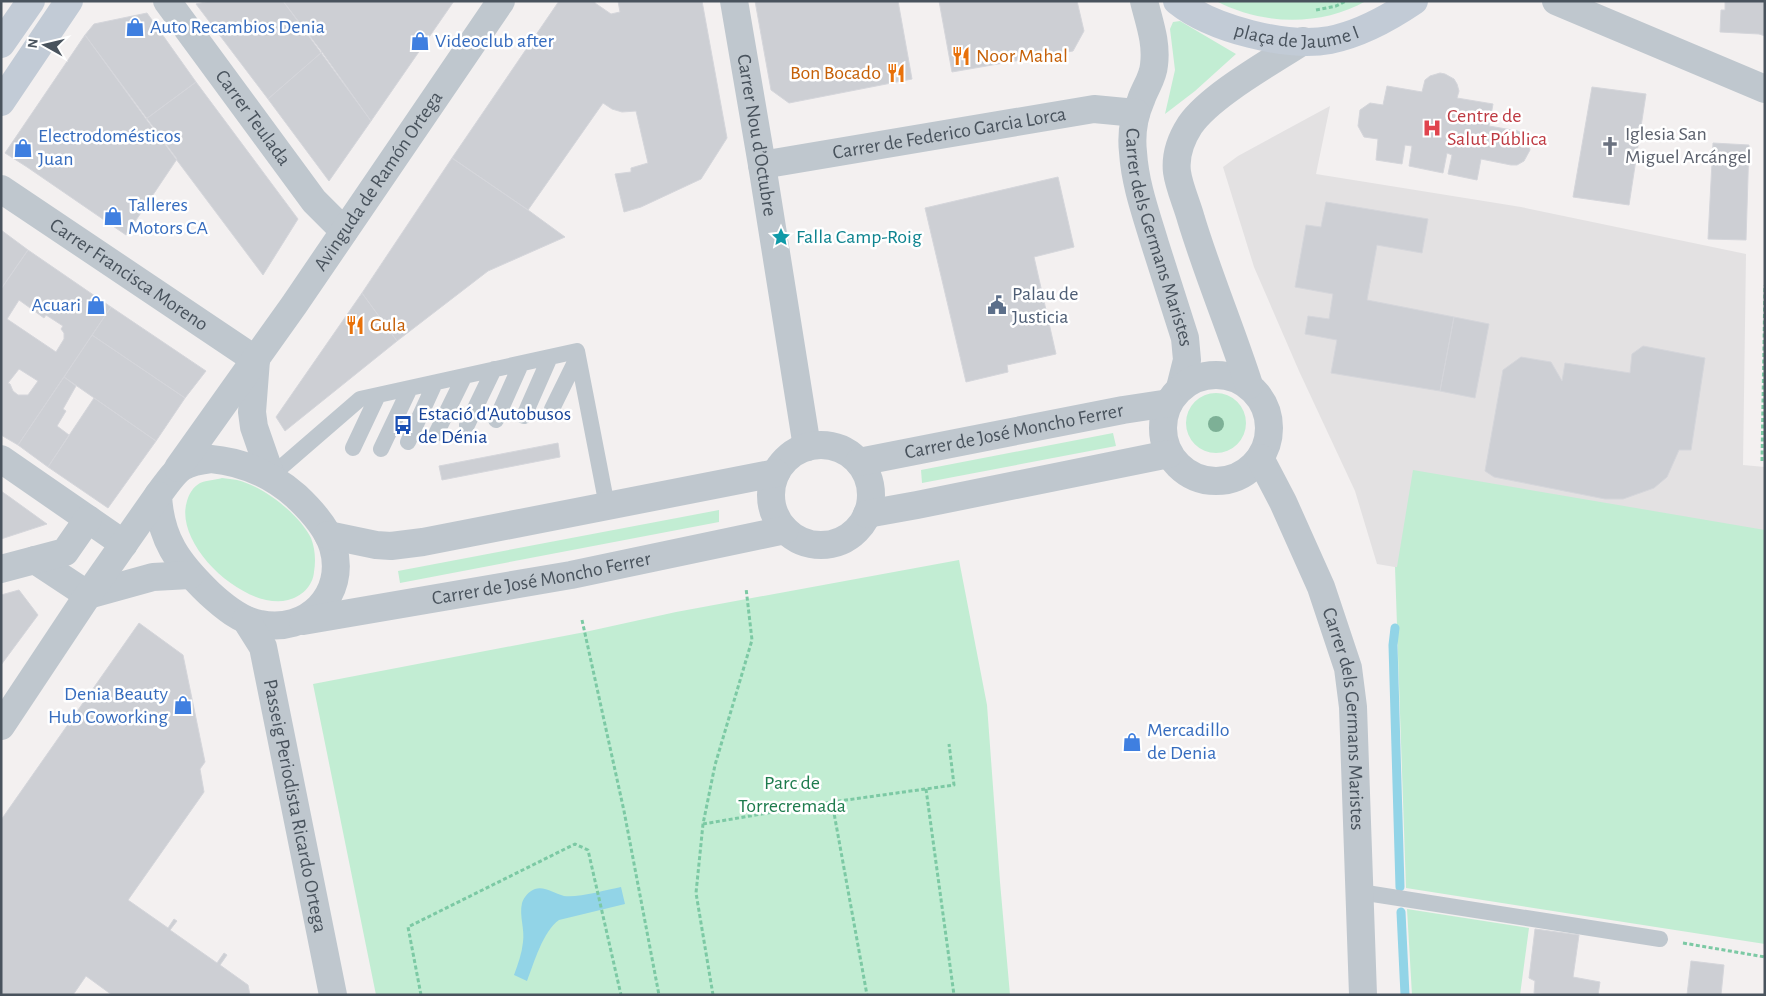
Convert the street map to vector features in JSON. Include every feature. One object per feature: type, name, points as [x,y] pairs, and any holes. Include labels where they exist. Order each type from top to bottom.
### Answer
[{"type":"main road","points":[[1,44],[30,1]]},
{"type":"main road","points":[[1,102],[69,1]]},
{"type":"main road","name":"plaça de Jaume I","points":[[1177,1],[1206,18],[1234,31],[1269,38],[1303,41],[1329,40],[1352,34],[1414,1]]},
{"type":"street","name":"Carrer Teulada","points":[[167,1],[314,202],[344,232]]},
{"type":"street","name":"Avinguda de Ramón Ortega","points":[[178,468],[256,360],[501,1]]},
{"type":"street","name":"Carrer Nou d’Octubre","points":[[734,1],[807,447]]},
{"type":"street","name":"Carrer dels Germans Maristes","points":[[1144,1],[1154,39],[1154,64],[1150,82],[1136,113],[1133,126],[1133,151],[1136,179],[1143,207],[1185,338],[1187,360],[1174,396]]},
{"type":"street","points":[[1556,1],[1765,89]]},
{"type":"street","name":"Carrer dels Germans Maristes","points":[[1249,385],[1196,237],[1177,172],[1178,153],[1181,140],[1192,124],[1209,107],[1228,90],[1303,41]]},
{"type":"street","name":"Carrer de Federico Garcia Lorca","points":[[762,165],[1094,109],[1136,113]]},
{"type":"street","name":"Carrer Francisca Moreno","points":[[1,190],[256,360]]},
{"type":"street","name":"Avinguda de Ramón Ortega","points":[[256,360],[252,405],[254,427],[271,476]]},
{"type":"street","points":[[1214,374],[1232,376],[1249,385],[1258,394],[1270,419],[1270,433],[1267,446],[1260,458],[1250,470],[1237,478],[1222,482],[1206,481],[1191,476],[1178,466],[1169,454],[1164,437],[1163,420],[1174,396],[1196,378],[1214,374]]},
{"type":"street","name":"Carrer de José Moncho Ferrer","points":[[859,462],[1123,410],[1174,396]]},
{"type":"street","points":[[822,445],[837,447],[851,454],[859,462],[869,480],[871,498],[867,514],[860,526],[850,536],[824,545],[810,544],[797,539],[785,530],[773,509],[772,485],[776,473],[784,461],[807,447],[822,445]]},
{"type":"street","points":[[867,514],[917,506],[1169,454]]},
{"type":"street","name":"Carrer dels Germans Maristes","points":[[1260,458],[1283,502],[1321,587],[1348,668],[1354,707],[1363,995]]},
{"type":"street","points":[[1,459],[124,544]]},
{"type":"street","points":[[1,726],[88,595],[158,495],[178,468],[194,461],[210,459],[234,462],[271,476],[311,509],[328,535],[333,548],[335,562],[334,577],[330,590],[318,610],[296,623],[260,625],[246,620],[230,610],[190,575],[177,558],[161,518],[158,495]]},
{"type":"street","points":[[328,535],[358,542],[391,546],[423,542],[776,473]]},
{"type":"street","points":[[1,569],[65,552],[88,519]]},
{"type":"street","name":"Carrer de José Moncho Ferrer","points":[[296,623],[571,574],[785,530]]},
{"type":"street","points":[[35,560],[88,595],[153,577],[190,575]]},
{"type":"street","name":"Passeig Periodista Ricardo Ortega","points":[[246,620],[263,647],[333,995]]},
{"type":"lane","points":[[271,476],[360,399],[577,351],[607,506]]},
{"type":"lane","points":[[552,409],[578,356]]},
{"type":"lane","points":[[524,416],[550,357]]},
{"type":"lane","points":[[496,420],[521,364]]},
{"type":"lane","points":[[467,425],[494,370]]},
{"type":"lane","points":[[436,434],[464,377]]},
{"type":"lane","points":[[408,442],[435,383]]},
{"type":"lane","points":[[381,448],[410,388]]},
{"type":"lane","points":[[353,448],[378,395]]},
{"type":"lane","points":[[1360,892],[1660,939]]},
{"type":"path","points":[[1762,461],[1765,285]]},
{"type":"path","points":[[713,995],[696,893],[703,824],[715,765],[752,640],[746,588]]},
{"type":"path","points":[[582,620],[622,802],[659,995]]},
{"type":"path","points":[[703,824],[832,802],[954,785],[949,744]]},
{"type":"path","points":[[926,789],[954,995]]},
{"type":"path","points":[[832,802],[867,995]]},
{"type":"path","points":[[421,995],[408,928],[575,844],[588,850],[621,995]]},
{"type":"path","points":[[1660,939],[1765,956]]},
{"type":"shaded area","points":[[1330,106],[1316,174],[1521,207],[1746,254],[1743,465],[1765,467],[1765,629],[1377,564],[1355,491],[1299,371],[1254,267],[1223,167],[1238,156]]},
{"type":"green space","points":[[1216,1],[1366,1],[1330,15],[1291,20],[1252,15]]},
{"type":"green space","points":[[1180,21],[1236,54],[1195,91],[1165,114],[1175,70],[1170,29],[1173,22]]},
{"type":"green space","points":[[1210,393],[1222,393],[1238,401],[1244,411],[1246,423],[1244,435],[1238,445],[1222,453],[1210,453],[1194,445],[1186,429],[1186,417],[1194,401]]},
{"type":"green space","points":[[1113,433],[1116,446],[922,483],[921,470]]},
{"type":"green space","points":[[1413,470],[1765,530],[1765,944],[1406,888],[1395,567],[1397,567]]},
{"type":"green space","points":[[222,478],[247,483],[258,488],[279,502],[305,529],[311,538],[315,563],[311,582],[302,594],[293,599],[271,601],[252,595],[233,585],[201,555],[191,537],[186,518],[187,501],[192,491],[200,483]]},
{"type":"green space","points":[[719,510],[719,522],[400,583],[398,571]]},
{"type":"green space","name":"Parc de Torrecremada","points":[[959,560],[987,705],[1010,995],[376,995],[313,684],[585,632],[676,612]]},
{"type":"green space","points":[[1407,909],[1529,928],[1520,995],[1412,995]]},
{"type":"water","points":[[621,887],[625,904],[559,920],[553,925],[544,939],[527,981],[514,975],[523,942],[521,913],[525,896],[539,888],[570,896]]},
{"type":"building","points":[[210,1],[283,1],[322,52],[268,99],[196,4]]},
{"type":"building","points":[[283,1],[454,1],[371,121]]},
{"type":"building","points":[[559,1],[595,1],[595,3],[611,14],[620,12],[618,1],[702,1],[727,138],[701,179],[641,207],[624,212],[615,174],[631,172],[631,168],[648,163],[636,111],[622,112],[612,109],[603,103],[528,210],[452,158]]},
{"type":"building","points":[[755,1],[898,1],[912,79],[789,103],[771,90]]},
{"type":"building","points":[[939,1],[1077,1],[1084,31],[1073,51],[952,72]]},
{"type":"building","points":[[1725,1],[1765,1],[1765,36],[1720,32],[1721,10],[1725,10]]},
{"type":"building","points":[[147,13],[196,82],[146,119],[85,35],[94,24]]},
{"type":"building","points":[[85,35],[177,159],[126,235],[5,153]]},
{"type":"building","points":[[322,52],[371,121],[329,181],[268,99]]},
{"type":"building","name":"Centre de Salut Pública","points":[[1440,73],[1454,79],[1459,91],[1457,98],[1493,104],[1489,126],[1518,131],[1528,137],[1530,150],[1524,161],[1517,165],[1511,165],[1481,159],[1477,180],[1448,174],[1452,155],[1447,153],[1443,173],[1409,166],[1412,146],[1405,145],[1402,164],[1376,160],[1378,139],[1364,137],[1358,126],[1360,110],[1370,103],[1383,105],[1387,86],[1422,92],[1425,80],[1430,76]]},
{"type":"building","points":[[196,82],[298,219],[263,275],[146,119]]},
{"type":"building","name":"Iglesia San Miguel Arcángel","points":[[1592,87],[1646,94],[1629,205],[1573,197]]},
{"type":"building","points":[[1713,143],[1749,145],[1746,240],[1708,239]]},
{"type":"building","points":[[452,158],[565,237],[488,271],[397,341],[362,293]]},
{"type":"building","name":"Palau de Justicia","points":[[1058,177],[1074,247],[1034,257],[1056,354],[1007,365],[1008,372],[966,382],[925,208]]},
{"type":"building","points":[[1326,202],[1428,219],[1422,253],[1377,245],[1367,300],[1454,317],[1440,391],[1331,373],[1337,340],[1305,334],[1308,316],[1329,319],[1333,294],[1295,287],[1306,225],[1321,227]]},
{"type":"building","points":[[1,230],[28,250],[1,289]]},
{"type":"building","points":[[28,250],[111,307],[18,445],[1,435],[1,289]],"holes":[[[19,300],[44,318],[46,315],[63,326],[61,329],[64,333],[64,339],[56,352],[7,319]],[[19,369],[38,381],[28,395],[18,395],[8,383]]]},
{"type":"building","points":[[362,293],[397,341],[285,431],[276,417]]},
{"type":"building","points":[[111,307],[206,371],[185,398],[92,335]]},
{"type":"building","points":[[1454,317],[1489,324],[1475,398],[1440,391]]},
{"type":"building","points":[[92,335],[185,398],[156,441],[64,377]]},
{"type":"building","points":[[1643,346],[1705,358],[1691,450],[1679,450],[1667,477],[1654,488],[1623,499],[1605,499],[1494,477],[1485,471],[1503,370],[1521,357],[1551,362],[1562,381],[1565,363],[1630,373],[1632,354]]},
{"type":"building","points":[[64,377],[76,386],[63,409],[66,411],[57,426],[69,435],[48,467],[18,445]]},
{"type":"building","points":[[94,398],[156,441],[108,508],[48,467]]},
{"type":"building","points":[[558,443],[560,457],[442,480],[439,466]]},
{"type":"building","points":[[1,491],[11,498],[47,524],[1,539]]},
{"type":"building","points":[[19,590],[38,615],[1,665],[1,595]]},
{"type":"building","points":[[139,623],[183,655],[205,762],[200,769],[204,792],[128,900],[168,928],[174,919],[177,921],[170,930],[217,963],[224,953],[227,955],[220,965],[248,985],[250,995],[112,995],[86,976],[73,995],[1,995],[1,820]]},
{"type":"building","points":[[1535,929],[1579,935],[1573,977],[1600,982],[1598,995],[1548,995],[1534,993],[1535,981],[1529,978]]},
{"type":"building","points":[[1691,961],[1724,965],[1721,995],[1687,995]]},
{"type":"waterway","points":[[1395,628],[1393,645],[1400,887]]},
{"type":"waterway","points":[[1401,912],[1405,995]]},
{"type":"place","name":"Auto Recambios Denia","points":[[135,27]]},
{"type":"place","name":"Videoclub after","points":[[420,41]]},
{"type":"place","name":"Noor Mahal","points":[[961,56]]},
{"type":"place","name":"Bon Bocado","points":[[896,73]]},
{"type":"place","name":"Centre de Salut Pública","points":[[1432,128]]},
{"type":"place","name":"Iglesia San Miguel Arcángel","points":[[1610,146]]},
{"type":"place","name":"Electrodomésticos Juan","points":[[23,148]]},
{"type":"place","name":"Talleres Motors CA","points":[[113,216]]},
{"type":"place","name":"Falla Camp-Roig","points":[[781,237]]},
{"type":"place","name":"Acuari","points":[[96,305]]},
{"type":"place","name":"Palau de Justicia","points":[[997,305]]},
{"type":"place","name":"Gula","points":[[355,325]]},
{"type":"place","name":"Estació d'Autobusos de Dénia","points":[[403,425]]},
{"type":"place","name":"Denia Beauty Hub Coworking","points":[[183,705]]},
{"type":"place","name":"Mercadillo de Denia","points":[[1132,742]]}]
